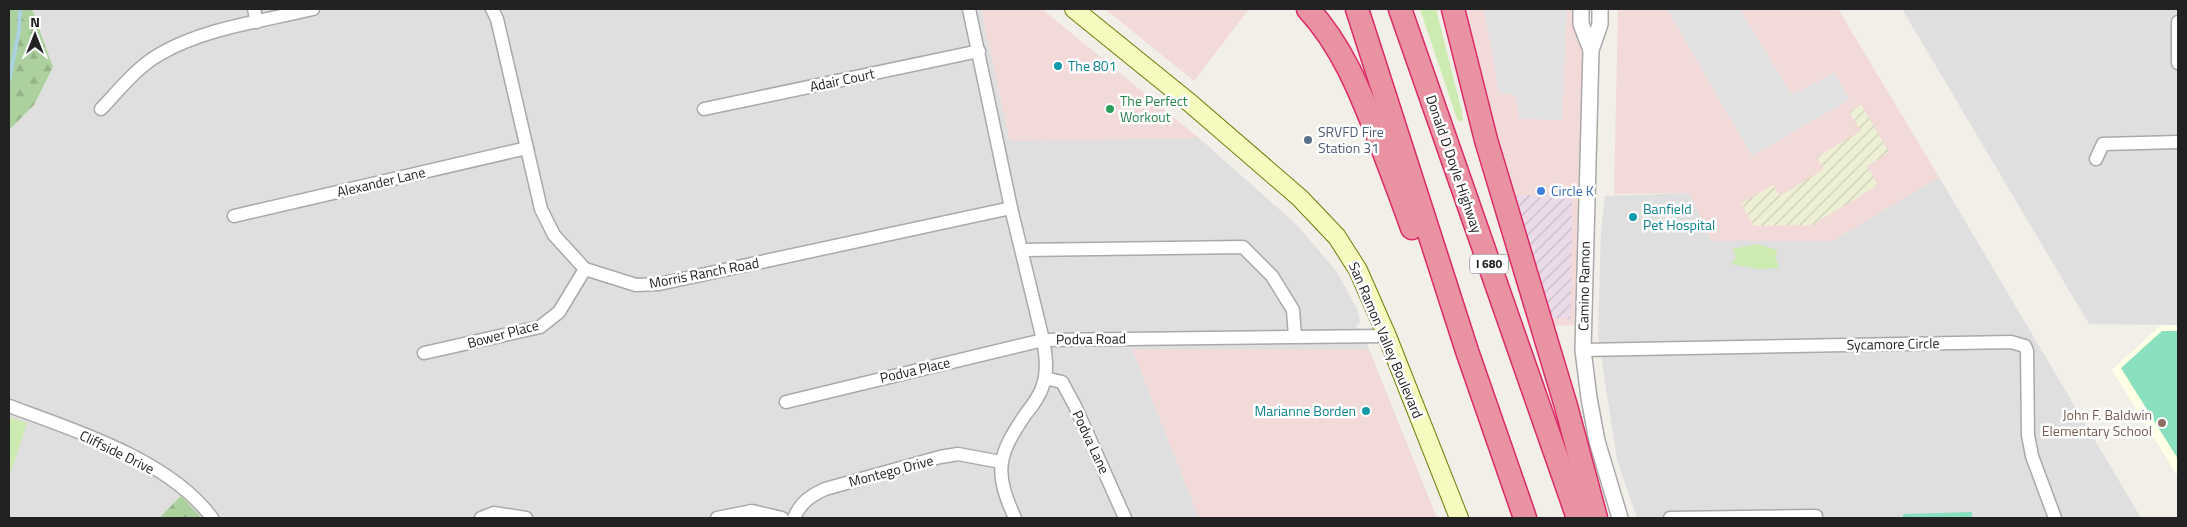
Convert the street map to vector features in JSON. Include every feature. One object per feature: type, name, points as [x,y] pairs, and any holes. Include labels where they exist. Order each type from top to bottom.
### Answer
[{"type":"highway","points":[[1308,9],[1333,40],[1346,61],[1378,137],[1439,304],[1467,352]]},
{"type":"highway","points":[[1357,9],[1467,352],[1525,518]]},
{"type":"highway","name":"Donald D Doyle Highway","points":[[1400,9],[1578,518]]},
{"type":"highway","points":[[1453,9],[1486,140],[1566,406],[1596,518]]},
{"type":"main road","name":"San Ramon Valley Boulevard","points":[[1074,9],[1190,103],[1300,198],[1337,237],[1348,252],[1387,336],[1459,518]]},
{"type":"street","points":[[254,9],[257,22]]},
{"type":"street","points":[[101,109],[127,81],[159,54],[202,34],[313,9]]},
{"type":"street","points":[[492,9],[497,19],[542,209],[554,235],[584,270]]},
{"type":"street","name":"Podva Road","points":[[970,9],[1011,208],[1043,340],[1387,336]]},
{"type":"street","name":"Camino Ramon","points":[[1581,9],[1581,24],[1591,50]]},
{"type":"street","name":"Camino Ramon","points":[[1600,9],[1600,24],[1591,50],[1583,350],[1589,398],[1598,441],[1620,518]]},
{"type":"street","points":[[2178,22],[2178,63]]},
{"type":"street","name":"Adair Court","points":[[704,109],[979,51]]},
{"type":"street","points":[[2096,159],[2103,144],[2178,142]]},
{"type":"street","name":"Alexander Lane","points":[[234,216],[527,148]]},
{"type":"street","name":"Morris Ranch Road","points":[[584,270],[636,285],[659,284],[1011,208]]},
{"type":"street","points":[[1022,250],[1243,247],[1272,276],[1293,310],[1295,336]]},
{"type":"street","name":"Bower Place","points":[[424,353],[540,327],[559,312],[584,270]]},
{"type":"street","points":[[1015,518],[1007,500],[1002,480],[1001,462],[1005,447],[1037,397],[1045,378],[1047,366],[1043,340]]},
{"type":"street","name":"Podva Place","points":[[786,402],[1043,340]]},
{"type":"street","name":"Sycamore Circle","points":[[1583,350],[2011,342],[2025,346],[2027,351],[2028,434],[2032,456],[2054,518]]},
{"type":"street","name":"Podva Lane","points":[[1045,378],[1062,382],[1083,423],[1125,518]]},
{"type":"street","name":"Cliffside Drive","points":[[9,406],[92,438],[150,466],[184,487],[212,518]]},
{"type":"street","name":"Montego Drive","points":[[794,518],[800,505],[812,495],[826,489],[940,457],[965,455],[1001,462]]},
{"type":"street","points":[[717,518],[752,511],[782,518]]},
{"type":"street","points":[[481,518],[494,513],[526,518]]},
{"type":"street","points":[[1670,518],[1816,516]]},
{"type":"shaded area","points":[[32,9],[981,9],[1010,141],[1199,138],[1297,225],[1337,272],[1358,311],[1360,322],[1356,326],[1363,335],[1369,349],[1132,349],[1199,518],[202,518],[181,496],[159,518],[9,518],[9,478],[26,423],[9,417],[9,130],[34,105],[53,67]]},
{"type":"shaded area","points":[[981,9],[1042,9],[1199,138],[1010,141]]},
{"type":"shaded area","points":[[1105,9],[1249,9],[1194,81]]},
{"type":"shaded area","points":[[1453,9],[1581,9],[1591,50],[1583,325],[1542,326]]},
{"type":"shaded area","points":[[1484,9],[1567,9],[1562,120],[1519,119],[1515,95],[1499,93]]},
{"type":"shaded area","points":[[1618,9],[1838,9],[1939,177],[1832,241],[1712,241],[1689,193],[1614,194]]},
{"type":"shaded area","points":[[1667,9],[1740,9],[1792,95],[1834,73],[1850,99],[1752,156]]},
{"type":"shaded area","points":[[1902,9],[2178,9],[2178,325],[2089,324]]},
{"type":"shaded area","points":[[1861,105],[1889,152],[1867,166],[1878,185],[1812,225],[1754,226],[1741,204],[1773,185],[1780,196],[1824,169],[1817,157],[1861,131],[1849,112]]},
{"type":"shaded area","points":[[1939,177],[2141,518],[1637,518],[1617,460],[1598,336],[1601,231],[1605,196],[1689,193],[1832,241]]},
{"type":"shaded area","points":[[1516,195],[1572,195],[1571,319],[1549,318]]},
{"type":"shaded area","name":"John F. Baldwin Elementary School","points":[[2161,325],[2178,325],[2178,477],[2112,370]]},
{"type":"shaded area","points":[[1132,349],[1369,349],[1437,518],[1199,518]]},
{"type":"green space","points":[[9,9],[32,9],[53,67],[34,105],[9,130]]},
{"type":"green space","points":[[1420,9],[1436,9],[1462,112],[1463,120],[1461,122],[1457,119]]},
{"type":"green space","points":[[1758,244],[1777,250],[1776,258],[1779,268],[1759,269],[1731,264],[1736,257],[1732,249]]},
{"type":"green space","name":"John F. Baldwin Elementary School","points":[[2162,331],[2178,331],[2178,459],[2121,368]]},
{"type":"green space","points":[[9,417],[27,423],[9,478]]},
{"type":"green space","points":[[181,496],[202,518],[159,518]]},
{"type":"green space","points":[[1972,512],[1972,518],[1903,518],[1903,514]]},
{"type":"waterway","points":[[9,80],[19,31],[20,9]]},
{"type":"place","name":"The 801","points":[[1058,66]]},
{"type":"place","name":"The Perfect Workout","points":[[1110,109]]},
{"type":"place","name":"SRVFD Fire Station 31","points":[[1308,140]]},
{"type":"place","name":"Circle K","points":[[1541,191]]},
{"type":"place","name":"Banfield Pet Hospital","points":[[1633,217]]},
{"type":"place","name":"Marianne Borden","points":[[1366,411]]},
{"type":"place","name":"John F. Baldwin Elementary School","points":[[2162,423]]}]
